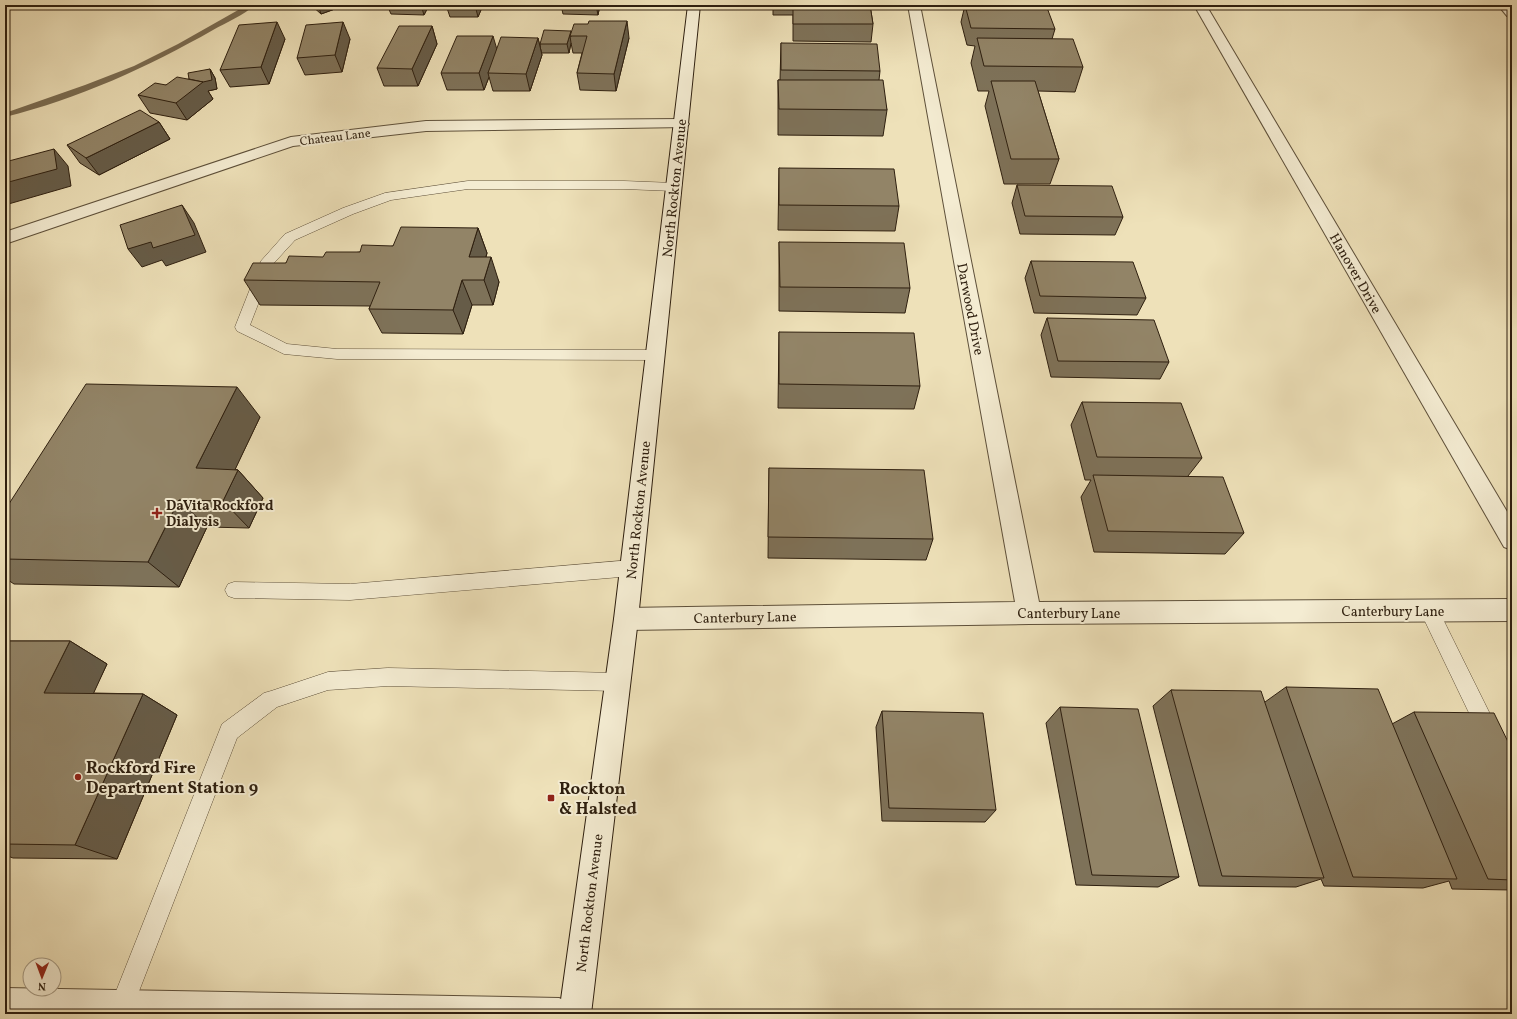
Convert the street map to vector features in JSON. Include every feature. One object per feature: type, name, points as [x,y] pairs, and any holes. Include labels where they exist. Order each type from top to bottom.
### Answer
[{"type":"street","name":"North Rockton Avenue","points":[[575,1014],[626,619],[694,5]]},
{"type":"street","name":"Darwood Drive","points":[[914,5],[1029,613]]},
{"type":"street","name":"Hanover Drive","points":[[1200,5],[1512,540]]},
{"type":"street","points":[[1504,5],[1512,13]]},
{"type":"street","name":"Chateau Lane","points":[[5,238],[291,142],[426,126],[681,124]]},
{"type":"street","name":"Canterbury Lane","points":[[626,619],[1029,613],[1512,610]]},
{"type":"street","points":[[5,1003],[123,1004],[559,1014]]},
{"type":"lane","points":[[656,355],[536,353],[337,354],[284,349],[242,327],[268,261],[290,237],[348,211],[389,196],[468,185],[674,187]]},
{"type":"lane","points":[[234,590],[350,592],[632,568]]},
{"type":"lane","points":[[1430,611],[1498,752]]},
{"type":"lane","points":[[123,1004],[229,731],[271,700],[328,681],[388,677],[618,682]]},
{"type":"building","points":[[793,5],[793,7],[773,6]]},
{"type":"building","points":[[793,5],[870,5],[873,24],[793,24]]},
{"type":"building","points":[[965,5],[1046,5],[1055,29],[971,28]]},
{"type":"building","points":[[589,21],[627,21],[614,74],[577,73],[587,36],[570,36],[574,24],[588,24]]},
{"type":"building","points":[[277,22],[261,67],[220,70],[239,25]]},
{"type":"building","points":[[343,22],[335,55],[297,58],[306,25]]},
{"type":"building","points":[[399,26],[432,26],[412,69],[377,68]]},
{"type":"building","points":[[544,30],[571,31],[567,44],[540,44]]},
{"type":"building","points":[[457,36],[493,36],[479,73],[441,73]]},
{"type":"building","points":[[501,37],[538,38],[526,74],[488,73]]},
{"type":"building","points":[[977,38],[1073,39],[1083,67],[984,66]]},
{"type":"building","points":[[781,43],[877,44],[880,71],[781,70]]},
{"type":"building","points":[[210,69],[212,80],[203,82],[189,79],[188,73]]},
{"type":"building","points":[[177,77],[203,82],[176,103],[138,95],[155,83],[166,85]]},
{"type":"building","points":[[778,80],[883,80],[887,110],[779,109]]},
{"type":"building","points":[[991,81],[1035,81],[1059,159],[1011,159]]},
{"type":"building","points":[[140,110],[159,122],[86,158],[67,145]]},
{"type":"building","points":[[54,149],[57,169],[5,183],[5,162]]},
{"type":"building","points":[[779,168],[894,169],[899,206],[779,205]]},
{"type":"building","points":[[1017,185],[1112,186],[1123,217],[1025,216]]},
{"type":"building","points":[[182,205],[195,235],[153,248],[151,242],[128,249],[120,225]]},
{"type":"building","points":[[401,227],[478,228],[469,257],[491,257],[484,280],[462,280],[453,310],[369,309],[380,282],[244,280],[253,263],[286,263],[289,256],[323,257],[326,252],[360,252],[362,245],[393,246]]},
{"type":"building","points":[[779,242],[904,243],[910,288],[780,287]]},
{"type":"building","points":[[1031,261],[1133,262],[1146,298],[1040,296]]},
{"type":"building","points":[[1047,318],[1154,320],[1169,362],[1058,361]]},
{"type":"building","points":[[779,332],[914,333],[920,386],[779,384]]},
{"type":"building","name":"DaVita Rockford Dialysis","points":[[86,384],[237,387],[196,468],[238,470],[223,501],[179,500],[148,562],[5,559],[5,510]]},
{"type":"building","points":[[1082,402],[1181,403],[1202,458],[1097,457]]},
{"type":"building","points":[[769,468],[924,470],[933,539],[768,537]]},
{"type":"building","points":[[1093,475],[1223,477],[1244,533],[1108,531]]},
{"type":"building","name":"Rockford Fire Department Station 9","points":[[5,641],[70,641],[44,693],[143,694],[75,845],[5,844]]},
{"type":"building","points":[[1286,687],[1378,689],[1457,879],[1353,877]]},
{"type":"building","points":[[1171,690],[1261,691],[1324,878],[1222,876]]},
{"type":"building","points":[[1060,707],[1138,709],[1179,877],[1092,875]]},
{"type":"building","points":[[882,711],[983,713],[996,810],[889,808]]},
{"type":"building","points":[[1414,712],[1494,713],[1512,750],[1512,880],[1488,879]]},
{"type":"waterway","points":[[5,115],[104,81],[136,67],[209,30],[252,5]]},
{"type":"place","name":"DaVita Rockford Dialysis","points":[[157,513]]},
{"type":"place","name":"Rockford Fire Department Station 9","points":[[78,777]]},
{"type":"place","name":"Rockton & Halsted","points":[[551,798]]}]
